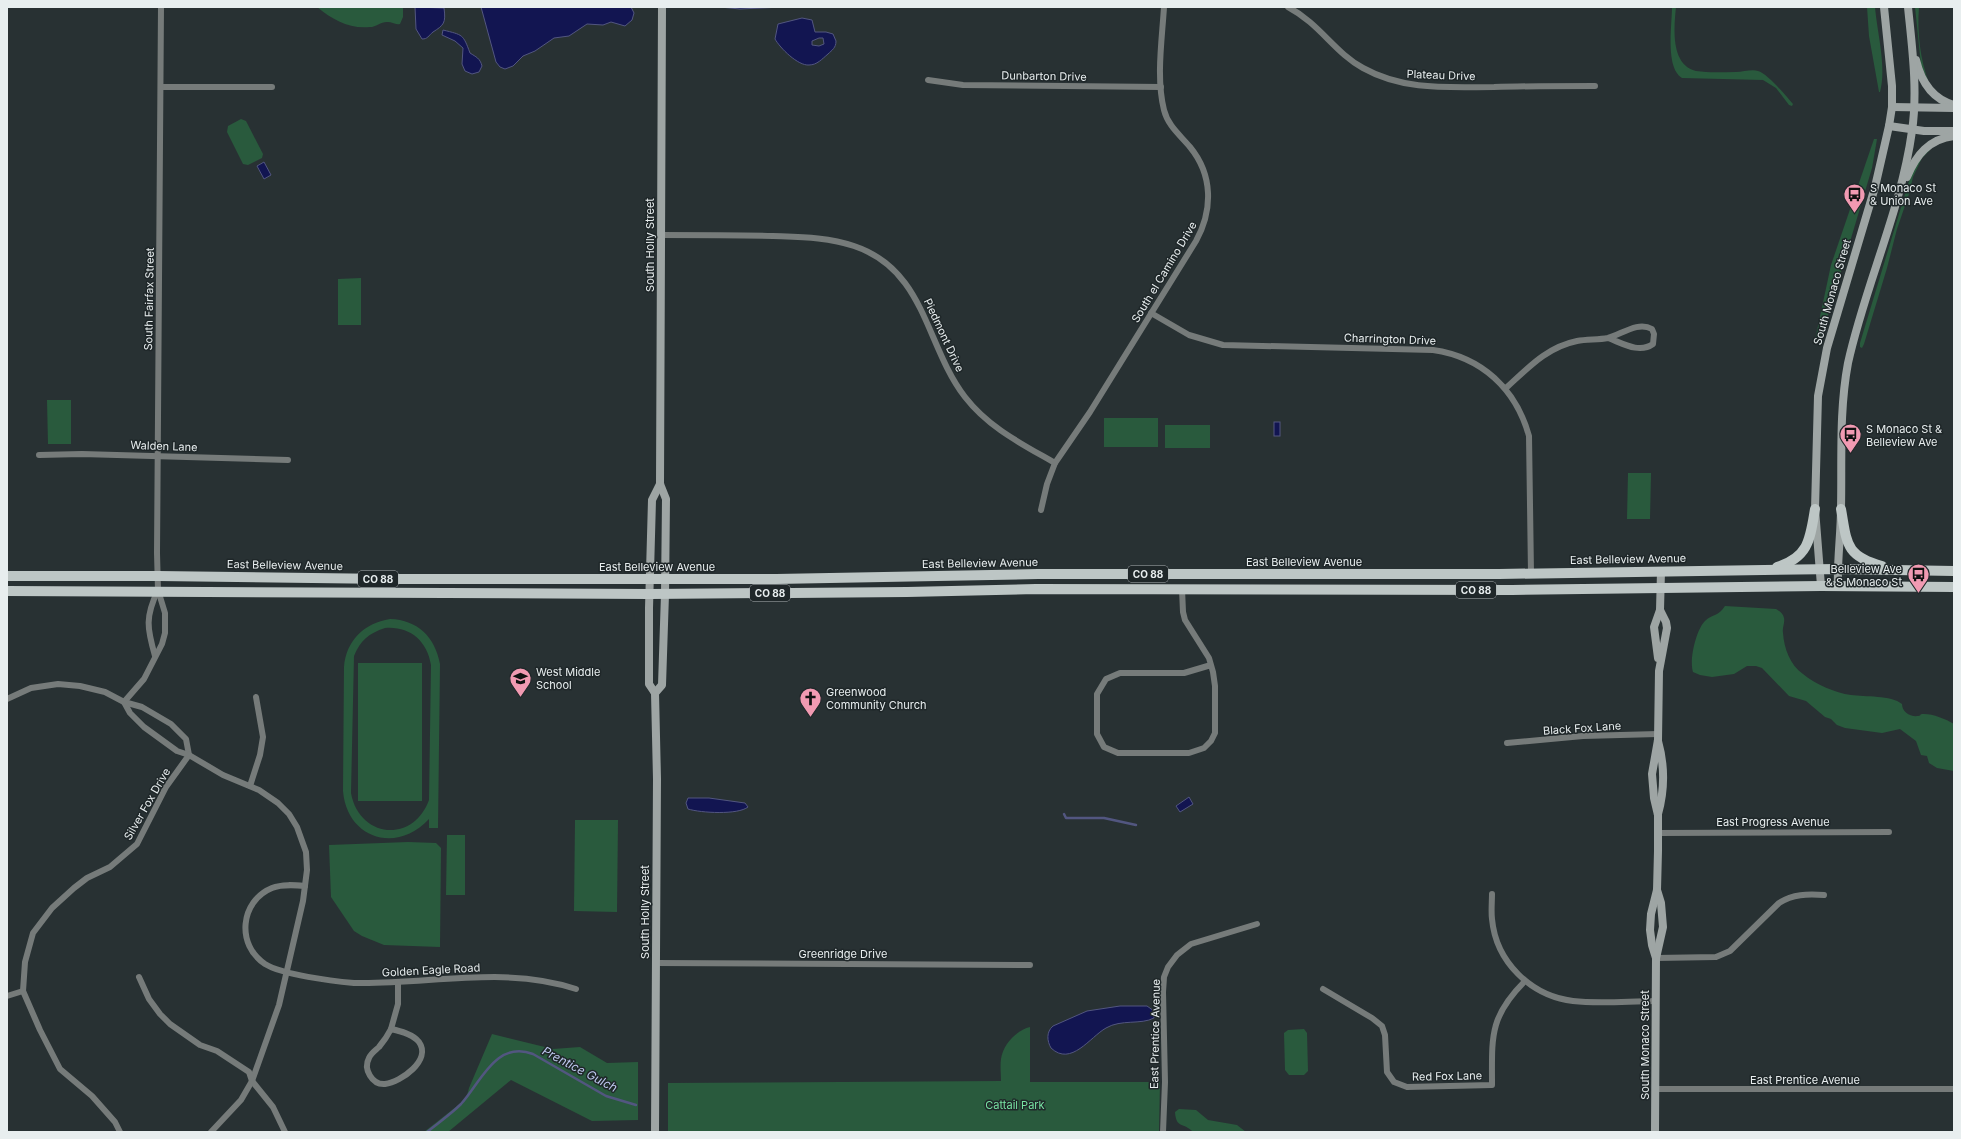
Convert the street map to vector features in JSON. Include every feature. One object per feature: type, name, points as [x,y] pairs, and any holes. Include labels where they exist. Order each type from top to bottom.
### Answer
[{"type":"main road","points":[[1769,570],[1792,562],[1803,552],[1810,538],[1816,509]]},
{"type":"main road","points":[[1841,509],[1846,537],[1853,552],[1868,562],[1900,570]]},
{"type":"main road","name":"East Belleview Avenue","points":[[7,576],[390,579],[817,579],[1038,574],[1531,573],[1837,569],[1954,571]]},
{"type":"main road","name":"CO 88","points":[[7,590],[665,594],[875,593],[1036,589],[1660,589],[1820,586],[1954,587]]},
{"type":"street","name":"South Fairfax Street","points":[[158,590],[161,7]]},
{"type":"street","name":"South Holly Street","points":[[655,692],[662,685],[666,499],[660,484],[662,7]]},
{"type":"street","name":"South el Camino Drive","points":[[1040,510],[1047,484],[1055,463],[1090,412],[1202,230],[1208,212],[1209,195],[1203,168],[1197,157],[1167,118],[1164,111],[1161,87],[1164,7]]},
{"type":"street","name":"Plateau Drive","points":[[1288,7],[1316,25],[1349,59],[1375,74],[1392,81],[1423,86],[1595,86]]},
{"type":"street","name":"South Monaco Street","points":[[1820,586],[1816,509],[1816,422],[1824,361],[1875,187],[1889,126],[1892,107],[1891,68],[1884,7]]},
{"type":"street","points":[[1838,586],[1837,569],[1841,509],[1842,411],[1845,382],[1853,344],[1896,204],[1907,161],[1912,129],[1912,48],[1908,7]]},
{"type":"street","points":[[1912,48],[1924,83],[1935,95],[1954,105]]},
{"type":"street","name":"Dunbarton Drive","points":[[928,80],[964,85],[1161,87]]},
{"type":"street","points":[[161,87],[272,87]]},
{"type":"street","points":[[1892,107],[1954,108]]},
{"type":"street","points":[[1889,126],[1912,129],[1954,131]]},
{"type":"street","points":[[1896,204],[1913,164],[1920,153],[1934,142],[1954,136]]},
{"type":"street","name":"Piedmont Drive","points":[[661,235],[749,236],[832,240],[855,246],[873,254],[895,270],[915,296],[946,366],[965,397],[976,410],[995,428],[1055,463]]},
{"type":"street","name":"Charrington Drive","points":[[1151,313],[1189,335],[1223,345],[1433,350],[1448,352],[1479,365],[1492,374],[1506,388],[1520,410],[1529,436],[1531,573]]},
{"type":"street","points":[[1506,388],[1541,356],[1552,350],[1577,341],[1608,338],[1641,326],[1652,329],[1654,334],[1653,344],[1643,348],[1636,348],[1608,338]]},
{"type":"street","name":"Walden Lane","points":[[39,455],[158,456],[288,460]]},
{"type":"street","name":"South Holly Street","points":[[655,1132],[655,692],[650,684],[650,579],[652,500],[660,484]]},
{"type":"street","name":"South Monaco Street","points":[[1656,958],[1652,944],[1650,922],[1652,906],[1657,890],[1658,815],[1653,791],[1652,774],[1658,737],[1659,671],[1654,627],[1660,610],[1660,571]]},
{"type":"street","points":[[1182,589],[1183,612],[1185,620],[1202,646],[1211,665],[1215,686],[1215,733],[1211,742],[1204,748],[1189,753],[1118,752],[1104,747],[1097,734],[1097,694],[1106,679],[1120,674],[1184,673],[1211,665]]},
{"type":"street","points":[[155,656],[149,632],[149,613],[158,590]]},
{"type":"street","points":[[124,702],[144,679],[162,644],[166,627],[164,605],[158,590]]},
{"type":"street","name":"South Monaco Street","points":[[1659,671],[1667,628],[1666,622],[1660,610]]},
{"type":"street","points":[[7,699],[31,688],[68,684],[105,692],[124,702],[142,707],[176,728],[186,739],[189,755]]},
{"type":"street","points":[[250,786],[260,755],[263,737],[256,698]]},
{"type":"street","points":[[124,702],[130,713],[144,727],[177,751],[189,755],[223,775],[269,795],[289,814],[297,827],[306,856],[305,886],[279,1004],[252,1081],[241,1100],[211,1132]]},
{"type":"street","name":"Black Fox Lane","points":[[1507,743],[1583,736],[1658,737]]},
{"type":"street","name":"South Monaco Street","points":[[1658,737],[1663,761],[1664,778],[1662,799],[1658,815]]},
{"type":"street","name":"Silver Fox Drive","points":[[120,1132],[115,1122],[92,1096],[60,1069],[40,1030],[23,991],[25,962],[34,934],[52,908],[87,878],[110,867],[137,844],[166,787],[189,755]]},
{"type":"street","name":"East Progress Avenue","points":[[1658,833],[1889,832]]},
{"type":"street","name":"Golden Eagle Road","points":[[305,886],[282,885],[262,893],[250,906],[245,921],[245,935],[249,946],[258,958],[271,967],[287,972],[336,981],[373,984],[496,977],[535,980],[576,989]]},
{"type":"street","name":"South Monaco Street","points":[[1655,1132],[1656,958],[1663,927],[1661,903],[1657,890]]},
{"type":"street","points":[[1492,894],[1492,919],[1496,940],[1508,961],[1525,981],[1550,996],[1573,1001],[1656,1001]]},
{"type":"street","points":[[1656,958],[1716,957],[1724,955],[1786,898],[1803,894],[1824,895]]},
{"type":"street","name":"East Prentice Avenue","points":[[1163,1132],[1165,1082],[1163,992],[1164,977],[1168,967],[1176,955],[1191,944],[1257,924]]},
{"type":"street","name":"Greenridge Drive","points":[[656,963],[1030,965]]},
{"type":"street","points":[[139,977],[149,999],[160,1014],[170,1024],[200,1045],[217,1052],[249,1072],[252,1081],[273,1107],[285,1132]]},
{"type":"street","name":"Red Fox Lane","points":[[1323,989],[1372,1018],[1382,1026],[1385,1035],[1386,1066],[1389,1077],[1394,1082],[1407,1087],[1492,1085],[1492,1042],[1495,1026],[1506,1002],[1525,981]]},
{"type":"street","points":[[391,1029],[415,1038],[419,1042],[422,1051],[421,1058],[410,1072],[391,1082],[382,1083],[373,1079],[368,1073],[367,1065],[370,1056],[382,1044],[391,1029],[398,1004],[398,982]]},
{"type":"street","points":[[7,996],[23,991]]},
{"type":"street","name":"East Prentice Avenue","points":[[1656,1089],[1954,1089]]},
{"type":"green space","points":[[317,7],[403,7],[403,17],[400,24],[386,22],[372,27],[355,27],[335,20]]},
{"type":"green space","points":[[1672,7],[1676,7],[1675,34],[1678,53],[1682,61],[1688,67],[1696,71],[1706,72],[1758,71],[1776,85],[1793,104],[1792,106],[1789,105],[1776,88],[1763,80],[1682,78],[1677,73],[1673,65],[1671,56]]},
{"type":"green space","points":[[1867,7],[1875,7],[1882,61],[1882,82],[1880,92],[1869,36]]},
{"type":"green space","points":[[1915,7],[1919,7],[1918,26],[1920,45],[1923,65],[1929,83],[1921,65]]},
{"type":"green space","points":[[241,119],[246,121],[263,154],[262,158],[248,165],[243,164],[227,132],[228,126]]},
{"type":"green space","points":[[1874,139],[1877,139],[1872,168],[1821,339],[1815,340],[1831,265]]},
{"type":"green space","points":[[1931,149],[1922,158],[1913,177],[1862,348],[1860,347],[1860,343],[1912,171],[1920,156]]},
{"type":"green space","points":[[361,278],[361,325],[338,325],[338,279]]},
{"type":"green space","points":[[47,400],[71,400],[71,444],[48,444]]},
{"type":"green space","points":[[1104,418],[1158,418],[1158,447],[1104,447]]},
{"type":"green space","points":[[1165,425],[1210,425],[1210,448],[1165,448]]},
{"type":"green space","points":[[1628,473],[1651,473],[1650,519],[1627,519]]},
{"type":"green space","points":[[1725,606],[1776,609],[1781,612],[1784,618],[1783,631],[1788,656],[1798,670],[1819,685],[1845,694],[1891,699],[1902,704],[1903,709],[1909,715],[1931,715],[1954,724],[1954,771],[1937,768],[1929,763],[1927,756],[1921,755],[1916,741],[1900,729],[1882,733],[1845,728],[1837,725],[1806,701],[1789,696],[1762,668],[1747,666],[1734,674],[1712,677],[1693,672],[1692,660],[1694,645],[1699,631],[1705,621],[1720,612]]},
{"type":"green space","points":[[390,619],[400,620],[417,627],[424,632],[438,654],[440,664],[438,828],[429,828],[429,819],[416,830],[403,836],[389,838],[376,836],[364,830],[354,821],[347,807],[343,791],[345,658],[348,649],[358,635],[365,629],[381,621]],"holes":[[[385,628],[402,629],[416,636],[426,648],[431,665],[429,800],[421,814],[411,824],[399,829],[387,830],[375,827],[364,819],[356,808],[351,793],[354,656],[362,642],[374,632]]]},
{"type":"green space","points":[[358,663],[422,663],[422,801],[358,801]]},
{"type":"green space","points":[[575,820],[618,820],[617,912],[574,911]]},
{"type":"green space","points":[[447,835],[465,835],[465,895],[446,895]]},
{"type":"green space","points":[[408,842],[436,843],[441,848],[440,947],[384,945],[362,936],[354,931],[331,897],[329,845]]},
{"type":"green space","name":"Cattail Park","points":[[1030,1027],[1030,1082],[1160,1082],[1159,1132],[668,1132],[668,1083],[1001,1081],[1002,1053],[1011,1038],[1020,1031]]},
{"type":"green space","points":[[1304,1029],[1307,1033],[1308,1071],[1304,1075],[1289,1075],[1285,1070],[1284,1033],[1288,1030]]},
{"type":"green space","name":"Prentice Gulch","points":[[492,1034],[553,1049],[580,1047],[607,1063],[638,1062],[638,1120],[592,1121],[511,1080],[448,1132],[424,1132],[466,1099],[469,1088]]},
{"type":"green space","points":[[1179,1109],[1196,1110],[1208,1120],[1237,1125],[1246,1132],[1193,1132],[1177,1121],[1175,1112]]},
{"type":"shaded area","points":[[415,7],[444,8],[445,17],[442,25],[426,38],[422,39],[416,29]]},
{"type":"shaded area","points":[[481,7],[631,7],[634,13],[632,20],[625,26],[611,22],[603,25],[587,24],[569,36],[554,38],[535,51],[523,56],[513,66],[505,69],[500,67],[496,62]]},
{"type":"shaded area","points":[[720,7],[783,7],[740,9]]},
{"type":"shaded area","points":[[802,18],[812,20],[815,32],[826,32],[833,34],[836,41],[834,49],[817,63],[805,65],[800,63],[790,56],[777,43],[775,39],[778,24]],"holes":[[[823,38],[824,44],[819,46],[812,45],[812,41]]]},
{"type":"shaded area","points":[[443,30],[458,34],[464,39],[470,53],[478,58],[481,63],[482,66],[479,72],[472,74],[465,71],[462,64],[463,48],[455,41],[442,35]]},
{"type":"shaded area","points":[[264,162],[271,175],[264,179],[257,166]]},
{"type":"shaded area","points":[[1274,422],[1280,422],[1280,436],[1274,436]]},
{"type":"shaded area","points":[[1189,797],[1193,804],[1180,812],[1176,806]]},
{"type":"shaded area","points":[[688,798],[709,798],[745,803],[748,807],[743,810],[728,812],[694,810],[688,809],[686,803]]},
{"type":"shaded area","points":[[1120,1006],[1147,1006],[1154,1011],[1154,1018],[1112,1025],[1073,1052],[1066,1054],[1058,1053],[1051,1048],[1048,1037],[1049,1031],[1053,1026],[1087,1011]]},
{"type":"waterway","points":[[1064,814],[1066,818],[1104,818],[1136,825]]},
{"type":"waterway","name":"Prentice Gulch","points":[[427,1132],[461,1104],[483,1075],[499,1058],[509,1053],[520,1051],[533,1054],[606,1096],[636,1105]]},
{"type":"place","name":"S Monaco St & Union Ave","points":[[1854,214]]},
{"type":"place","name":"S Monaco St & Belleview Ave","points":[[1850,454]]},
{"type":"place","name":"Belleview Ave & S Monaco St","points":[[1918,594]]},
{"type":"place","name":"West Middle School","points":[[521,698]]},
{"type":"place","name":"Greenwood Community Church","points":[[811,718]]}]
